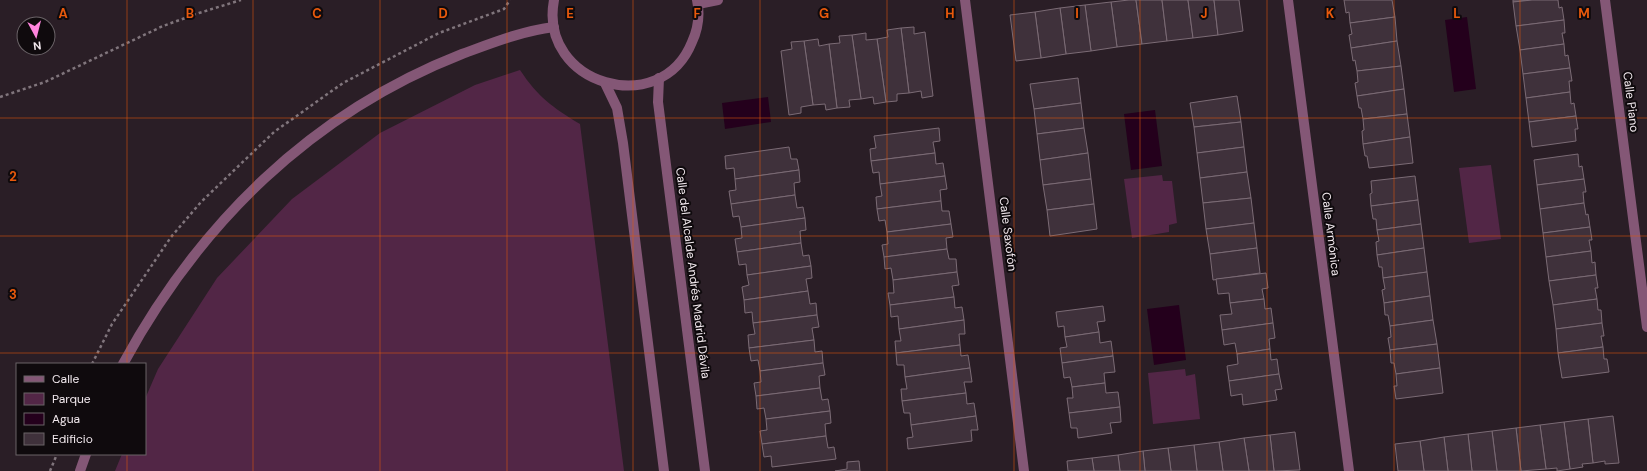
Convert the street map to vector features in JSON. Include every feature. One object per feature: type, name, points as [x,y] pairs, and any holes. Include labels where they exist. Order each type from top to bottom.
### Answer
[{"type":"street","points":[[554,0],[554,27],[558,42],[566,56],[577,68],[590,77],[605,83],[623,86],[641,84],[659,78],[671,70],[682,60],[696,33],[698,19],[697,2],[718,0]]},
{"type":"street","name":"Calle Saxofón","points":[[965,0],[1024,471]]},
{"type":"street","name":"Calle Armónica","points":[[1288,0],[1349,471]]},
{"type":"street","name":"Calle Piano","points":[[1605,0],[1647,327]]},
{"type":"street","points":[[124,363],[158,305],[199,248],[227,215],[247,195],[303,146],[365,103],[428,69],[484,46],[524,32],[554,27]]},
{"type":"street","name":"Calle del Alcalde Andrés Madrid Dávila","points":[[659,78],[658,102],[705,471]]},
{"type":"street","points":[[605,83],[616,108],[623,143],[664,471]]},
{"type":"street","points":[[80,471],[86,455]]},
{"type":"path","points":[[0,97],[45,82],[163,26],[198,13],[241,0]]},
{"type":"path","points":[[50,471],[57,455]]},
{"type":"green space","points":[[520,70],[546,101],[580,124],[624,471],[115,471],[122,455],[146,455],[146,397],[158,369],[217,278],[292,199],[380,133],[475,85]]},
{"type":"green space","points":[[1491,165],[1501,239],[1469,243],[1459,168]]},
{"type":"green space","points":[[1162,175],[1163,181],[1172,181],[1177,223],[1169,225],[1169,232],[1132,238],[1124,179]]},
{"type":"green space","points":[[1185,369],[1186,376],[1195,374],[1200,419],[1153,424],[1148,373]]},
{"type":"water","points":[[1467,17],[1476,89],[1454,92],[1445,20]]},
{"type":"water","points":[[768,97],[771,122],[725,129],[722,103]]},
{"type":"water","points":[[1155,110],[1162,166],[1131,170],[1124,114]]},
{"type":"water","points":[[1179,305],[1186,360],[1154,365],[1147,309]]},
{"type":"building","points":[[1136,0],[1142,44],[1117,47],[1111,2]]},
{"type":"building","points":[[1136,0],[1162,0],[1167,41],[1142,44]]},
{"type":"building","points":[[1162,0],[1188,0],[1193,38],[1167,41]]},
{"type":"building","points":[[1188,0],[1214,0],[1218,35],[1193,38]]},
{"type":"building","points":[[1214,0],[1239,0],[1243,31],[1218,35]]},
{"type":"building","points":[[1344,0],[1392,0],[1395,17],[1350,23],[1349,12],[1346,13]]},
{"type":"building","points":[[1513,0],[1532,0],[1513,2]]},
{"type":"building","points":[[1558,0],[1559,8],[1562,7],[1564,20],[1516,26],[1513,2]]},
{"type":"building","points":[[1111,2],[1117,47],[1091,51],[1085,5]]},
{"type":"building","points":[[1085,5],[1091,51],[1066,54],[1060,8]]},
{"type":"building","points":[[1060,8],[1066,54],[1041,58],[1035,12]]},
{"type":"building","points":[[1035,12],[1041,58],[1016,61],[1010,15]]},
{"type":"building","points":[[1395,17],[1397,41],[1351,48],[1349,35],[1352,34],[1350,23]]},
{"type":"building","points":[[1564,20],[1565,33],[1562,33],[1564,44],[1520,50],[1516,26]]},
{"type":"building","points":[[914,27],[914,34],[925,32],[933,96],[922,98],[921,91],[909,93],[901,28]]},
{"type":"building","points":[[901,28],[909,93],[897,94],[897,101],[886,102],[877,39],[888,37],[887,30]]},
{"type":"building","points":[[866,33],[866,40],[877,39],[886,102],[874,104],[873,97],[861,99],[852,35]]},
{"type":"building","points":[[852,35],[861,99],[849,100],[850,107],[837,108],[829,44],[840,43],[839,36]]},
{"type":"building","points":[[818,39],[819,46],[829,44],[837,108],[826,110],[825,104],[813,105],[804,41]]},
{"type":"building","points":[[804,41],[813,105],[801,107],[801,113],[789,115],[781,51],[792,49],[791,42]]},
{"type":"building","points":[[1397,41],[1401,66],[1357,71],[1355,60],[1353,61],[1351,48]]},
{"type":"building","points":[[1564,44],[1565,56],[1568,55],[1570,68],[1523,74],[1520,50]]},
{"type":"building","points":[[1401,66],[1404,89],[1357,96],[1355,83],[1358,82],[1357,71]]},
{"type":"building","points":[[1570,68],[1572,81],[1569,81],[1570,92],[1526,98],[1523,74]]},
{"type":"building","points":[[1078,78],[1081,103],[1034,109],[1030,84]]},
{"type":"building","points":[[1404,89],[1407,114],[1363,119],[1357,96]]},
{"type":"building","points":[[1570,92],[1571,104],[1574,103],[1576,116],[1529,122],[1526,98]]},
{"type":"building","points":[[1237,96],[1241,122],[1194,127],[1190,103]]},
{"type":"building","points":[[1081,103],[1084,128],[1037,134],[1034,109]]},
{"type":"building","points":[[1407,114],[1410,137],[1363,144],[1363,119]]},
{"type":"building","points":[[1576,116],[1578,129],[1575,129],[1576,141],[1532,147],[1529,122]]},
{"type":"building","points":[[1241,122],[1244,147],[1197,153],[1194,127]]},
{"type":"building","points":[[939,128],[940,141],[933,142],[935,153],[871,161],[870,149],[876,148],[874,136]]},
{"type":"building","points":[[1084,128],[1088,153],[1040,160],[1037,134]]},
{"type":"building","points":[[1410,137],[1413,163],[1369,168],[1363,144]]},
{"type":"building","points":[[789,147],[791,159],[797,159],[799,170],[735,179],[734,168],[726,169],[725,156]]},
{"type":"building","points":[[1244,147],[1247,172],[1200,178],[1197,153]]},
{"type":"building","points":[[935,153],[936,164],[943,163],[945,176],[880,184],[879,172],[873,173],[871,161]]},
{"type":"building","points":[[1088,153],[1091,179],[1043,185],[1040,160]]},
{"type":"building","points":[[1578,154],[1579,167],[1582,166],[1584,179],[1537,185],[1534,160]]},
{"type":"building","points":[[799,170],[800,182],[794,183],[795,195],[731,204],[729,191],[736,190],[735,179]]},
{"type":"building","points":[[1247,172],[1251,198],[1203,203],[1200,178]]},
{"type":"building","points":[[945,176],[947,189],[940,190],[941,201],[877,209],[876,197],[882,196],[880,184]]},
{"type":"building","points":[[1415,176],[1418,200],[1371,206],[1371,181]]},
{"type":"building","points":[[1091,179],[1094,204],[1047,210],[1043,185]]},
{"type":"building","points":[[1584,179],[1586,192],[1583,192],[1584,203],[1540,209],[1537,185]]},
{"type":"building","points":[[795,195],[797,208],[803,207],[805,218],[741,227],[739,216],[733,217],[731,204]]},
{"type":"building","points":[[1251,198],[1254,223],[1206,229],[1203,203]]},
{"type":"building","points":[[1418,200],[1421,224],[1377,230],[1376,219],[1373,219],[1371,206]]},
{"type":"building","points":[[941,201],[942,211],[949,211],[951,224],[887,232],[885,220],[879,221],[877,209]]},
{"type":"building","points":[[1584,203],[1586,215],[1588,214],[1590,227],[1543,233],[1540,209]]},
{"type":"building","points":[[1094,204],[1097,229],[1050,236],[1047,210]]},
{"type":"building","points":[[805,218],[806,230],[800,231],[801,243],[737,252],[735,239],[742,238],[741,227]]},
{"type":"building","points":[[1254,223],[1257,248],[1210,254],[1206,229]]},
{"type":"building","points":[[951,224],[953,237],[946,238],[947,249],[884,257],[882,245],[888,244],[887,232]]},
{"type":"building","points":[[1421,224],[1424,248],[1377,255],[1376,242],[1379,241],[1377,230]]},
{"type":"building","points":[[1590,227],[1592,240],[1589,240],[1591,251],[1546,257],[1543,233]]},
{"type":"building","points":[[801,243],[803,256],[809,255],[811,266],[747,275],[746,264],[739,265],[737,252]]},
{"type":"building","points":[[1257,248],[1260,273],[1213,280],[1210,254]]},
{"type":"building","points":[[1424,248],[1427,272],[1383,278],[1382,267],[1379,267],[1377,255]]},
{"type":"building","points":[[947,249],[949,259],[956,259],[957,272],[893,280],[891,268],[885,269],[884,257]]},
{"type":"building","points":[[1591,251],[1592,263],[1595,262],[1596,275],[1549,281],[1546,257]]},
{"type":"building","points":[[811,266],[812,278],[806,279],[808,291],[744,300],[742,287],[749,285],[747,275]]},
{"type":"building","points":[[957,272],[959,285],[952,286],[954,297],[890,305],[888,293],[894,293],[893,280]]},
{"type":"building","points":[[1427,272],[1430,296],[1384,303],[1382,290],[1385,289],[1383,278]]},
{"type":"building","points":[[1266,273],[1268,288],[1262,289],[1264,299],[1230,303],[1229,293],[1218,294],[1216,279]]},
{"type":"building","points":[[1596,275],[1598,288],[1595,288],[1597,299],[1553,305],[1549,281]]},
{"type":"building","points":[[808,291],[810,304],[816,303],[817,315],[753,323],[752,312],[745,313],[744,300]]},
{"type":"building","points":[[1430,296],[1433,320],[1390,326],[1388,315],[1385,315],[1384,303]]},
{"type":"building","points":[[954,297],[955,308],[962,307],[964,320],[899,329],[898,316],[891,317],[890,305]]},
{"type":"building","points":[[1264,299],[1265,309],[1271,308],[1273,323],[1222,330],[1220,315],[1232,314],[1230,303]]},
{"type":"building","points":[[1597,299],[1598,310],[1601,310],[1602,323],[1556,329],[1553,305]]},
{"type":"building","points":[[1103,306],[1105,321],[1097,322],[1099,332],[1065,337],[1064,326],[1058,327],[1056,312]]},
{"type":"building","points":[[817,315],[819,327],[812,328],[814,340],[749,348],[748,335],[755,334],[753,323]]},
{"type":"building","points":[[964,320],[965,334],[959,334],[960,345],[896,353],[895,341],[901,341],[899,329]]},
{"type":"building","points":[[1433,320],[1437,344],[1390,350],[1388,338],[1391,337],[1390,326]]},
{"type":"building","points":[[1273,323],[1275,338],[1269,339],[1270,349],[1237,354],[1235,343],[1224,345],[1222,330]]},
{"type":"building","points":[[1602,323],[1604,336],[1601,336],[1603,347],[1558,353],[1556,329]]},
{"type":"building","points":[[1099,332],[1100,343],[1111,341],[1113,356],[1062,363],[1060,348],[1067,347],[1065,337]]},
{"type":"building","points":[[814,340],[815,352],[822,351],[823,363],[760,371],[758,360],[751,361],[749,348]]},
{"type":"building","points":[[1437,344],[1440,368],[1396,374],[1394,363],[1391,363],[1390,350]]},
{"type":"building","points":[[960,345],[961,356],[968,355],[970,368],[905,377],[904,365],[897,365],[896,353]]},
{"type":"building","points":[[1603,347],[1604,359],[1607,359],[1609,372],[1562,378],[1558,353]]},
{"type":"building","points":[[1270,349],[1271,360],[1277,359],[1279,374],[1229,381],[1227,366],[1238,364],[1237,354]]},
{"type":"building","points":[[1113,356],[1115,372],[1104,373],[1105,383],[1072,387],[1070,377],[1064,378],[1062,363]]},
{"type":"building","points":[[823,363],[825,375],[819,376],[820,388],[756,396],[754,383],[761,382],[760,371]]},
{"type":"building","points":[[970,368],[972,382],[964,382],[966,393],[902,401],[901,389],[907,389],[905,377]]},
{"type":"building","points":[[1440,368],[1443,393],[1396,399],[1394,386],[1397,386],[1396,374]]},
{"type":"building","points":[[1279,374],[1282,389],[1275,390],[1277,400],[1243,405],[1242,394],[1231,396],[1229,381]]},
{"type":"building","points":[[1105,383],[1106,393],[1118,392],[1120,407],[1069,413],[1067,398],[1073,398],[1072,387]]},
{"type":"building","points":[[820,388],[822,400],[828,399],[830,411],[766,419],[764,408],[757,409],[756,396]]},
{"type":"building","points":[[966,393],[967,404],[974,403],[976,416],[911,425],[910,413],[904,413],[902,401]]},
{"type":"building","points":[[1120,407],[1121,422],[1110,423],[1112,433],[1078,438],[1077,428],[1071,428],[1069,413]]},
{"type":"building","points":[[830,411],[831,423],[825,424],[826,436],[762,444],[760,431],[767,430],[766,419]]},
{"type":"building","points":[[976,416],[978,430],[971,430],[972,441],[908,449],[907,438],[913,437],[911,425]]},
{"type":"building","points":[[1613,416],[1619,463],[1605,464],[1605,461],[1593,463],[1588,419]]},
{"type":"building","points":[[1588,419],[1593,463],[1582,464],[1583,467],[1570,469],[1564,422]]},
{"type":"building","points":[[1564,422],[1570,469],[1557,471],[1557,468],[1546,469],[1540,425]]},
{"type":"building","points":[[1540,425],[1546,469],[1521,471],[1516,428]]},
{"type":"building","points":[[1516,428],[1521,471],[1497,471],[1492,431]]},
{"type":"building","points":[[1492,431],[1497,471],[1472,471],[1468,434]]},
{"type":"building","points":[[1295,432],[1300,470],[1274,471],[1270,435]]},
{"type":"building","points":[[1468,434],[1472,471],[1448,471],[1444,437]]},
{"type":"building","points":[[1270,435],[1274,471],[1249,471],[1244,438]]},
{"type":"building","points":[[826,436],[828,448],[834,447],[836,459],[772,467],[771,456],[764,457],[762,444]]},
{"type":"building","points":[[1444,437],[1448,471],[1424,471],[1420,441]]},
{"type":"building","points":[[1244,438],[1249,471],[1223,471],[1219,442]]},
{"type":"building","points":[[1420,441],[1424,471],[1398,471],[1395,444]]},
{"type":"building","points":[[1219,442],[1223,471],[1197,471],[1194,445]]},
{"type":"building","points":[[1194,445],[1197,471],[1171,471],[1168,448]]},
{"type":"building","points":[[1168,448],[1171,471],[1145,471],[1143,451]]},
{"type":"building","points":[[1143,451],[1145,471],[1120,471],[1118,455]]},
{"type":"building","points":[[1118,455],[1120,471],[1094,471],[1092,458]]},
{"type":"building","points":[[1092,458],[1094,471],[1068,471],[1067,461]]},
{"type":"building","points":[[859,461],[860,471],[835,471],[847,469],[847,462]]}]
